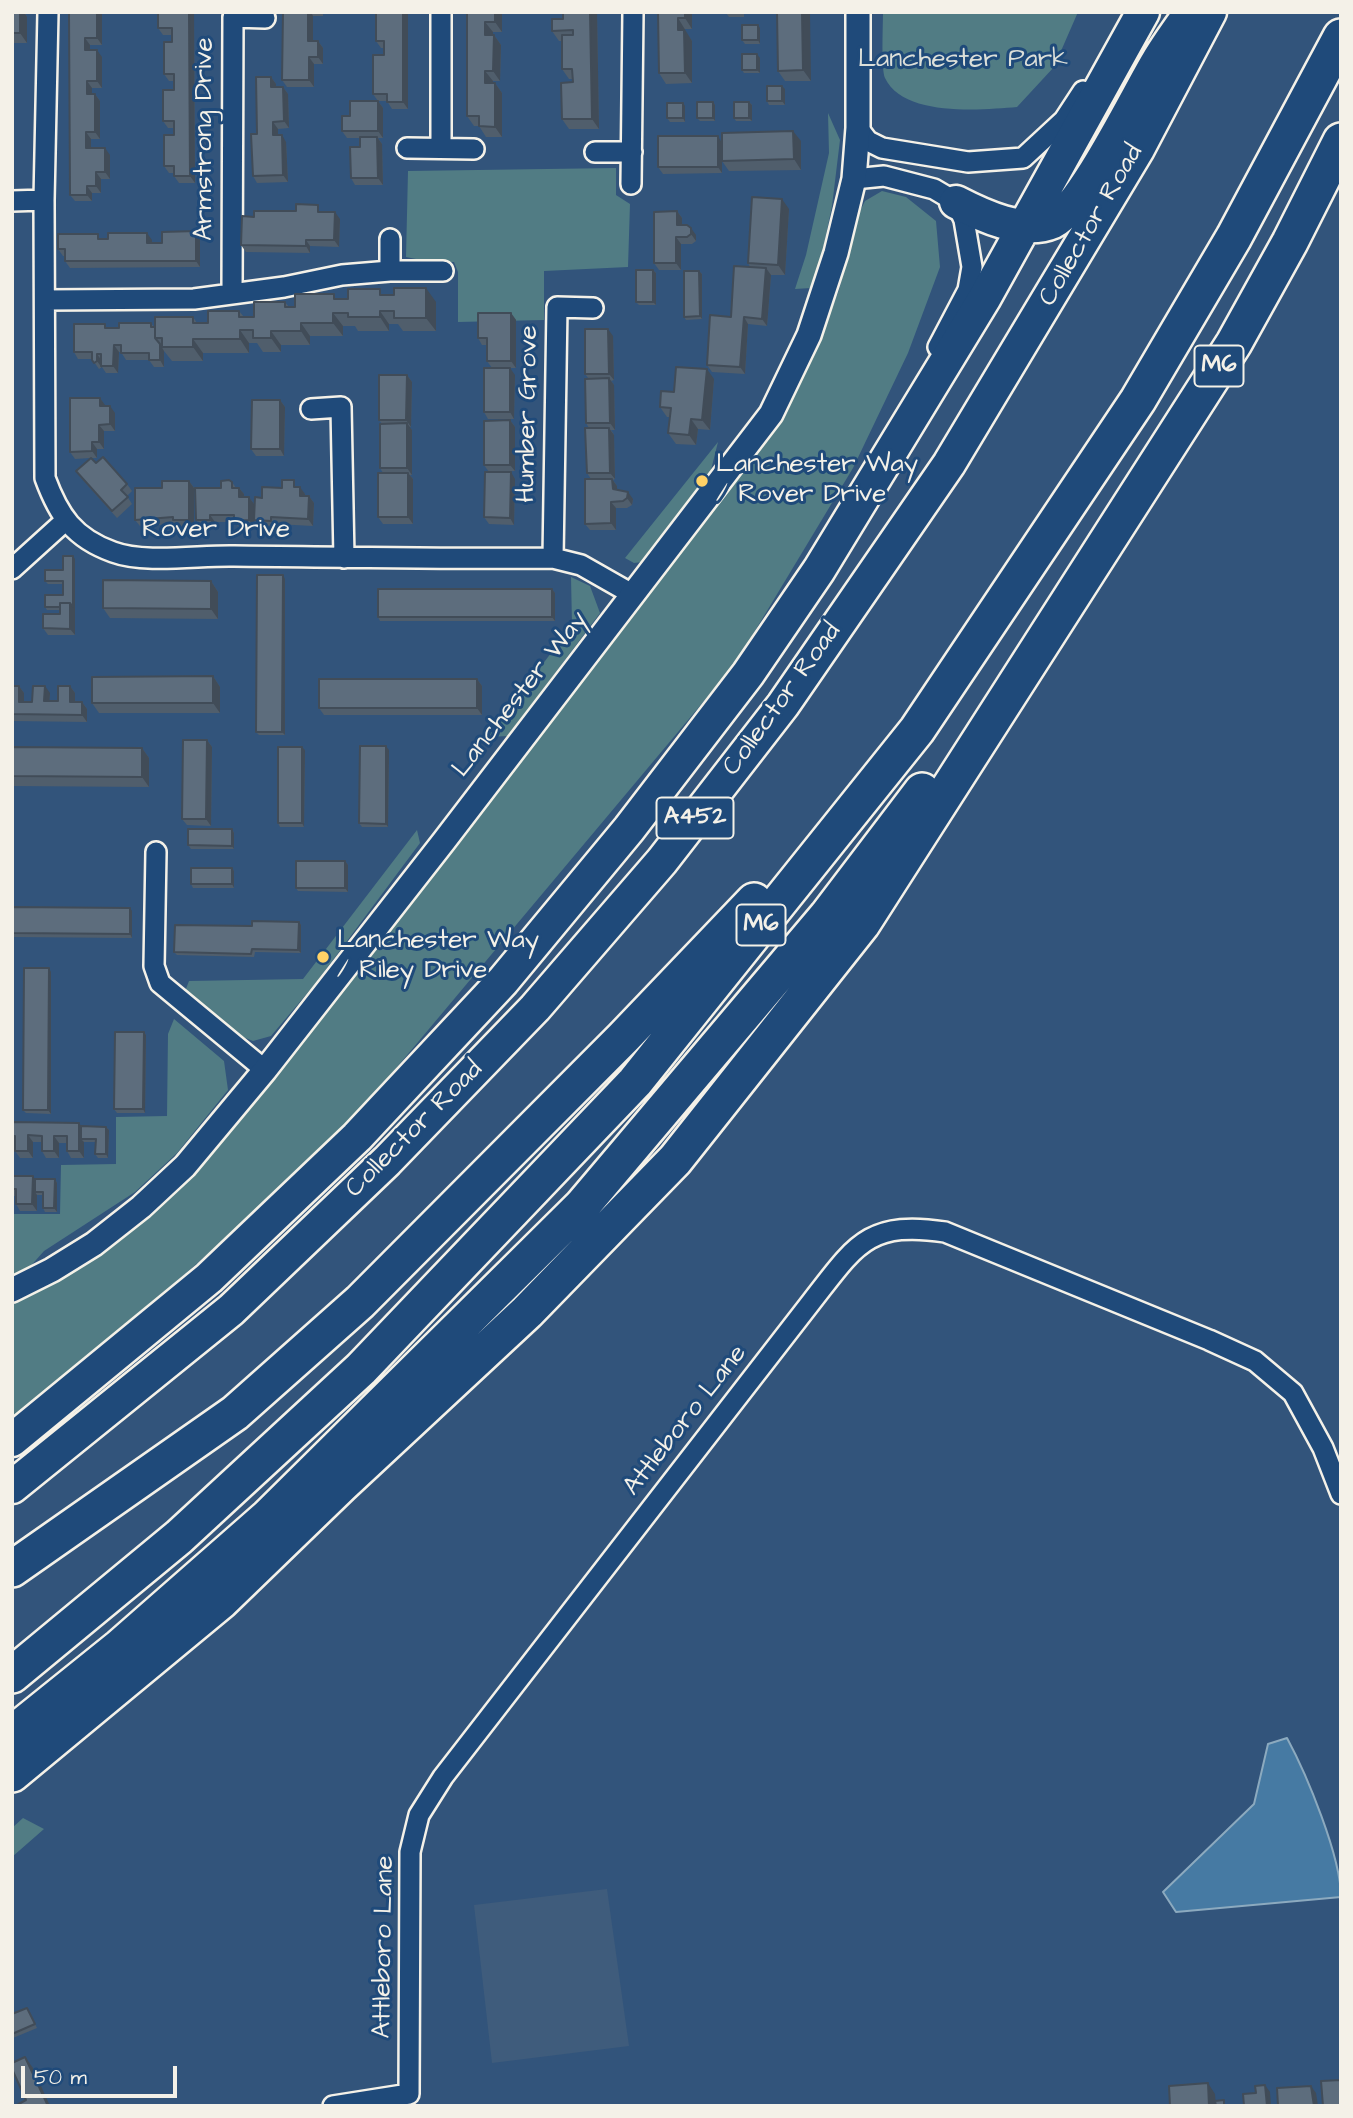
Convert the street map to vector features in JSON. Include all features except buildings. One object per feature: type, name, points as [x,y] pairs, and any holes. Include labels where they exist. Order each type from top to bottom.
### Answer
[{"type":"highway","name":"Collector Road","points":[[12,1440],[209,1278],[356,1137],[503,981],[629,829],[748,674],[818,570],[977,311],[1143,12]]},
{"type":"highway","points":[[956,202],[984,216],[1026,226],[1054,221],[1082,195],[1159,58],[1191,12]]},
{"type":"highway","name":"Collector Road","points":[[12,1487],[231,1310],[387,1161],[535,1008],[662,861],[783,705],[949,464],[1138,149],[1210,12]]},
{"type":"highway","name":"M6","points":[[12,1675],[179,1536],[361,1369],[635,1082],[917,730],[1138,400],[1234,237],[1341,37]]},
{"type":"highway","name":"M6","points":[[12,1734],[120,1647],[268,1517],[582,1206],[827,916],[1080,581],[1234,343],[1290,242],[1341,141]]},
{"type":"highway","points":[[12,1774],[221,1601],[527,1312],[675,1160],[862,924],[1080,581]]},
{"type":"highway","points":[[12,1569],[235,1413],[360,1302],[633,1028],[917,730]]},
{"type":"street","name":"Rover Drive","points":[[48,12],[44,200],[45,478],[65,521],[78,534],[112,552],[132,558],[553,558],[581,565],[632,594]]},
{"type":"street","points":[[441,12],[441,147]]},
{"type":"street","points":[[631,184],[634,12]]},
{"type":"street","name":"Lanchester Way","points":[[12,1290],[52,1270],[94,1244],[141,1207],[185,1166],[265,1070],[771,414],[809,335],[836,253],[854,179],[858,128],[858,12]]},
{"type":"street","points":[[858,128],[869,141],[882,148],[968,162],[1023,158],[1064,120],[1081,95],[1125,12]]},
{"type":"street","name":"Armstrong Drive","points":[[232,293],[233,17],[265,18]]},
{"type":"street","points":[[407,148],[474,149]]},
{"type":"street","points":[[595,152],[632,152]]},
{"type":"street","points":[[818,570],[968,290],[972,267],[964,220],[956,202],[934,188],[884,176],[854,179]]},
{"type":"street","points":[[12,201],[44,200]]},
{"type":"street","points":[[390,239],[390,271]]},
{"type":"street","points":[[45,300],[194,299],[342,275],[443,271]]},
{"type":"street","name":"Humber Grove","points":[[553,558],[557,307],[593,308]]},
{"type":"street","points":[[311,409],[341,407],[344,558]]},
{"type":"street","points":[[12,569],[65,521]]},
{"type":"street","points":[[156,852],[154,966],[160,983],[265,1070]]},
{"type":"street","name":"Attleboro Lane","points":[[333,2106],[409,2094],[410,1852],[419,1815],[443,1777],[846,1257],[865,1240],[891,1230],[920,1228],[945,1232],[1255,1361],[1293,1393],[1323,1448],[1341,1494]]},
{"type":"shaded area","points":[[1287,1738],[1313,1794],[1329,1839],[1340,1880],[1341,1897],[1176,1912],[1163,1892],[1254,1804],[1268,1744]]},
{"type":"shaded area","points":[[607,1889],[629,2046],[492,2063],[474,1905]]},
{"type":"green space","name":"Lanchester Park","points":[[883,12],[1078,12],[1054,67],[1017,107],[964,109],[925,105],[894,91],[884,73]]},
{"type":"green space","points":[[828,113],[840,140],[832,206],[820,264],[811,288],[795,289],[806,255],[829,153]]},
{"type":"green space","points":[[616,168],[616,195],[630,204],[628,267],[544,271],[544,320],[458,322],[458,272],[454,262],[431,262],[406,257],[408,171]]},
{"type":"green space","points":[[882,191],[906,197],[936,221],[940,267],[908,353],[853,468],[735,664],[335,1141],[185,1274],[12,1418],[12,1304],[78,1265],[152,1210],[584,676],[714,510],[778,421],[814,354],[839,290],[859,213],[865,201]]},
{"type":"green space","points":[[718,442],[709,478],[642,562],[634,563],[625,558]]},
{"type":"green space","points":[[571,577],[590,586],[600,613],[508,736],[488,737],[572,625]]},
{"type":"green space","points":[[417,830],[420,843],[315,984],[271,1036],[253,1041],[243,1037],[184,994],[189,981],[303,979]]},
{"type":"green space","points":[[174,1019],[224,1061],[228,1090],[177,1153],[135,1192],[44,1251],[28,1269],[12,1275],[12,1214],[60,1214],[61,1165],[116,1164],[116,1117],[167,1116],[168,1034]]},
{"type":"green space","points":[[23,1818],[44,1829],[12,1857],[12,1828]]},
{"type":"place","name":"Lanchester Way / Rover Drive","points":[[702,481]]},
{"type":"place","name":"Lanchester Way / Riley Drive","points":[[323,957]]}]
